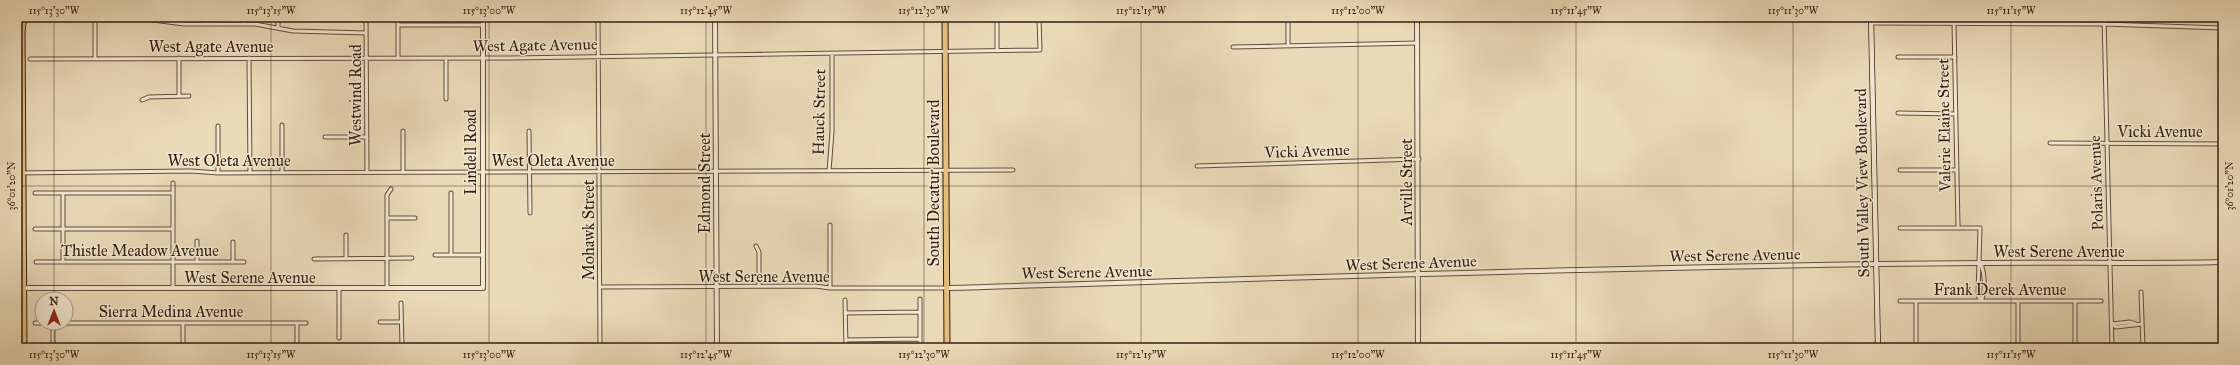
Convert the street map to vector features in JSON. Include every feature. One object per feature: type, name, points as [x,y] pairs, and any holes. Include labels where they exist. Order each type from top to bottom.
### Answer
[{"type":"main road","points":[[23,17],[24,348]]},
{"type":"main road","name":"South Decatur Boulevard","points":[[945,17],[947,348]]},
{"type":"main road","name":"South Valley View Boulevard","points":[[1871,17],[1878,265],[1878,348]]},
{"type":"street","points":[[78,17],[137,18],[184,24],[244,23],[310,32],[366,32]]},
{"type":"street","points":[[208,17],[208,24]]},
{"type":"street","points":[[244,17],[244,23]]},
{"type":"street","points":[[278,17],[278,28]]},
{"type":"street","name":"Westwind Road","points":[[366,17],[367,172]]},
{"type":"street","points":[[398,17],[398,58]]},
{"type":"street","name":"Lindell Road","points":[[482,17],[483,288]]},
{"type":"street","name":"Mohawk Street","points":[[598,17],[600,56],[600,348]]},
{"type":"street","name":"Edmond Street","points":[[715,17],[717,348]]},
{"type":"street","points":[[997,17],[997,51]]},
{"type":"street","name":"West Agate Avenue","points":[[30,59],[367,57],[483,58],[1040,50],[1039,17]]},
{"type":"street","points":[[1288,17],[1288,46]]},
{"type":"street","name":"Arville Street","points":[[1417,17],[1419,159],[1418,348]]},
{"type":"street","points":[[1989,17],[1989,24]]},
{"type":"street","name":"Polaris Avenue","points":[[2104,17],[2112,348]]},
{"type":"street","points":[[2221,17],[2223,118]]},
{"type":"street","points":[[95,18],[95,58]]},
{"type":"street","points":[[1871,23],[2104,24],[2222,28]]},
{"type":"street","name":"Valerie Elaine Street","points":[[1954,23],[1958,227]]},
{"type":"street","points":[[398,25],[482,25]]},
{"type":"street","points":[[1233,47],[1417,43]]},
{"type":"street","name":"Hauck Street","points":[[829,171],[832,132],[832,54]]},
{"type":"street","points":[[1898,56],[1955,57]]},
{"type":"street","points":[[179,58],[179,96]]},
{"type":"street","points":[[249,58],[250,173]]},
{"type":"street","points":[[446,58],[446,99]]},
{"type":"street","points":[[142,100],[149,97],[189,96]]},
{"type":"street","points":[[1898,113],[1956,114]]},
{"type":"street","points":[[282,125],[282,172]]},
{"type":"street","points":[[218,126],[218,173]]},
{"type":"street","points":[[403,172],[404,130]]},
{"type":"street","points":[[529,131],[530,213]]},
{"type":"street","points":[[324,138],[367,137]]},
{"type":"street","name":"Vicki Avenue","points":[[2050,143],[2223,144]]},
{"type":"street","name":"Vicki Avenue","points":[[1197,166],[1419,159]]},
{"type":"street","points":[[945,170],[1012,170]]},
{"type":"street","name":"West Oleta Avenue","points":[[17,174],[23,172],[191,171],[218,173],[600,173],[945,170]]},
{"type":"street","points":[[1900,170],[1957,170]]},
{"type":"street","points":[[173,183],[173,288]]},
{"type":"street","points":[[387,288],[387,195],[391,189]]},
{"type":"street","points":[[35,193],[173,193]]},
{"type":"street","points":[[63,193],[63,262]]},
{"type":"street","points":[[450,193],[451,255]]},
{"type":"street","points":[[387,218],[415,218]]},
{"type":"street","points":[[830,225],[830,288]]},
{"type":"street","points":[[1900,228],[1980,228],[1981,263],[1978,278],[1978,295],[1981,301]]},
{"type":"street","points":[[35,229],[173,229]]},
{"type":"street","points":[[346,235],[346,259]]},
{"type":"street","points":[[197,241],[197,262]]},
{"type":"street","points":[[233,242],[233,262]]},
{"type":"street","points":[[756,246],[759,252],[759,286]]},
{"type":"street","points":[[435,255],[483,255]]},
{"type":"street","points":[[314,259],[412,258]]},
{"type":"street","name":"Thistle Meadow Avenue","points":[[36,262],[244,262]]},
{"type":"street","name":"West Serene Avenue","points":[[600,287],[815,286],[830,288],[946,288],[1418,275],[1878,265],[2223,262]]},
{"type":"street","points":[[1981,263],[1984,271],[1984,294],[1981,301]]},
{"type":"street","name":"West Serene Avenue","points":[[17,288],[483,288]]},
{"type":"street","points":[[339,289],[339,338]]},
{"type":"street","points":[[2141,292],[2143,348]]},
{"type":"street","points":[[920,299],[920,348],[947,348]]},
{"type":"street","points":[[845,300],[846,348]]},
{"type":"street","name":"Frank Derek Avenue","points":[[1900,301],[2101,301]]},
{"type":"street","points":[[1916,301],[1916,348]]},
{"type":"street","points":[[2018,301],[2018,348]]},
{"type":"street","points":[[2075,301],[2076,348]]},
{"type":"street","points":[[401,303],[402,348]]},
{"type":"street","points":[[845,313],[920,312]]},
{"type":"street","points":[[380,322],[401,322]]},
{"type":"street","points":[[2112,324],[2130,322],[2142,324]]},
{"type":"street","name":"Sierra Medina Avenue","points":[[74,323],[306,323]]},
{"type":"street","points":[[183,323],[183,348]]},
{"type":"street","points":[[297,323],[297,348]]},
{"type":"street","points":[[53,331],[53,348]]},
{"type":"street","points":[[846,340],[920,339]]}]
